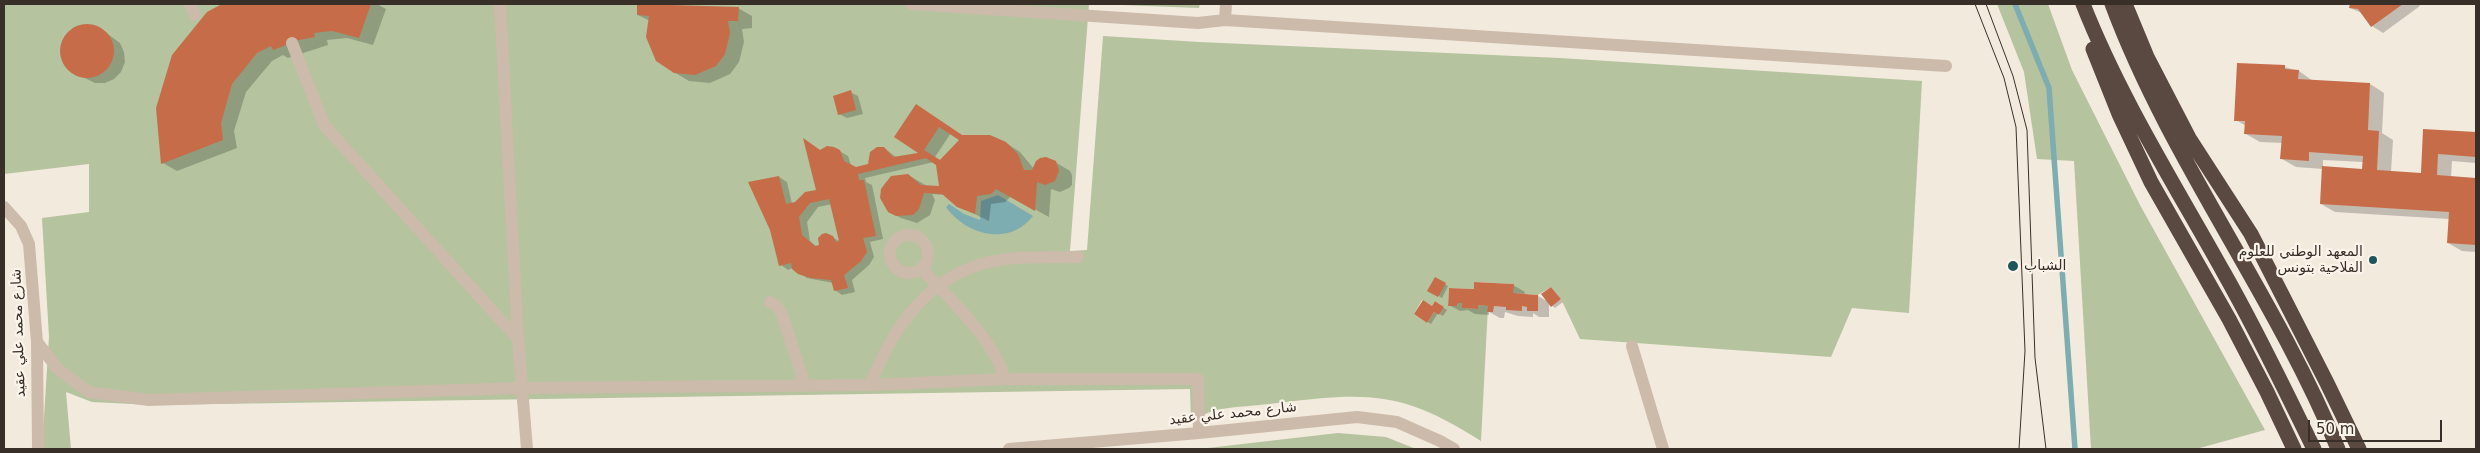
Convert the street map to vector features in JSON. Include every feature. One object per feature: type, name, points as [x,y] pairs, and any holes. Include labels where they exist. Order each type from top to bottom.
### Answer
[{"type":"highway","points":[[2075,4],[2119,114],[2152,182],[2233,327],[2294,449]]},
{"type":"highway","points":[[2083,4],[2096,36],[2146,134],[2265,348],[2314,449]]},
{"type":"highway","points":[[2112,4],[2124,35],[2165,120],[2212,209],[2238,252],[2291,349],[2338,449]]},
{"type":"highway","points":[[2124,4],[2147,56],[2185,130],[2251,234],[2359,449]]},
{"type":"street","points":[[500,4],[518,339],[527,449]]},
{"type":"street","points":[[912,4],[1198,23],[1225,20],[1946,66]]},
{"type":"street","points":[[1225,20],[1226,4]]},
{"type":"street","points":[[292,43],[324,125],[518,339]]},
{"type":"street","name":"شارع محمد علي عقيد","points":[[4,206],[21,226],[30,244],[36,342],[35,445]]},
{"type":"street","points":[[870,386],[882,354],[901,323],[918,302],[938,286],[966,270],[990,262],[1014,258],[1078,257]]},
{"type":"street","points":[[922,268],[988,344],[998,359],[1005,379]]},
{"type":"street","points":[[770,302],[776,304],[782,314],[805,386]]},
{"type":"street","points":[[36,342],[58,369],[89,392],[149,400],[521,388],[870,386],[1005,379],[1198,379],[1200,433]]},
{"type":"street","points":[[1632,346],[1663,449]]},
{"type":"street","name":"شارع محمد علي عقيد","points":[[1009,449],[1105,446],[1200,433],[1357,417],[1397,422],[1440,440],[1454,449]]},
{"type":"green space","points":[[4,4],[1089,4],[1070,251],[1087,250],[1103,36],[1560,58],[1922,81],[1909,313],[1852,308],[1831,357],[1580,339],[1561,299],[1551,287],[1538,295],[1513,293],[1513,284],[1475,282],[1474,289],[1449,288],[1448,306],[1457,306],[1458,303],[1462,303],[1463,308],[1478,309],[1478,305],[1488,306],[1481,441],[1428,412],[1383,399],[1360,397],[1308,399],[1223,409],[1209,412],[1191,421],[1190,389],[152,405],[92,402],[66,392],[71,449],[42,449],[49,337],[42,218],[89,212],[89,164],[4,174]],"holes":[[[1422,300],[1432,306],[1435,301],[1444,307],[1439,315],[1434,312],[1427,323],[1414,314]]]},
{"type":"green space","points":[[1096,4],[1200,4],[1199,8]]},
{"type":"green space","points":[[1997,4],[2048,4],[2072,70],[2140,205],[2265,430],[2196,449],[2091,449],[2074,161],[2037,159],[2024,72]]},
{"type":"green space","points":[[1338,433],[1386,437],[1416,449],[1199,449]]},
{"type":"water","points":[[998,195],[1033,216],[1023,226],[1012,232],[988,234],[965,225],[954,217],[946,207],[949,204],[964,214],[980,220],[981,201]]},
{"type":"building","points":[[222,4],[371,4],[359,38],[332,31],[314,33],[315,37],[299,40],[273,50],[271,46],[257,53],[232,84],[221,123],[223,140],[161,164],[156,108],[172,55],[207,12]]},
{"type":"building","points":[[637,4],[739,7],[738,21],[728,21],[730,33],[725,54],[716,66],[695,75],[674,73],[656,61],[646,37],[649,16],[637,15]]},
{"type":"building","points":[[2350,4],[2403,4],[2371,27],[2358,9],[2349,8]]},
{"type":"building","points":[[87,24],[97,26],[106,32],[112,41],[114,51],[112,61],[106,70],[97,76],[87,78],[77,76],[68,70],[62,61],[60,51],[62,41],[68,32],[77,26]]},
{"type":"building","points":[[2237,63],[2285,65],[2285,69],[2299,70],[2298,79],[2370,83],[2368,130],[2379,131],[2377,170],[2421,173],[2423,129],[2476,132],[2476,157],[2438,154],[2437,175],[2476,178],[2476,245],[2447,243],[2449,212],[2320,204],[2322,166],[2362,169],[2363,156],[2309,152],[2309,161],[2280,159],[2282,136],[2244,134],[2245,121],[2234,121]]},
{"type":"building","points":[[851,90],[856,110],[838,115],[833,96]]},
{"type":"building","points":[[916,104],[962,135],[990,135],[1006,142],[1018,154],[1024,170],[1032,170],[1036,161],[1046,157],[1056,161],[1059,171],[1055,181],[1045,185],[1037,182],[1035,211],[996,189],[991,194],[977,196],[975,214],[957,207],[942,194],[924,193],[919,209],[913,215],[896,216],[888,212],[880,198],[881,189],[891,176],[908,174],[921,185],[939,186],[936,165],[926,158],[858,174],[859,180],[864,180],[876,236],[863,238],[867,252],[861,261],[844,275],[848,288],[834,291],[831,280],[810,278],[798,274],[792,269],[791,263],[779,266],[770,230],[748,182],[779,176],[786,204],[795,202],[805,192],[816,190],[803,138],[820,150],[827,146],[840,150],[844,161],[856,167],[868,164],[870,152],[877,147],[884,147],[893,157],[918,153],[894,137]],"holes":[[[939,127],[959,140],[940,160],[924,150]],[[829,199],[839,241],[836,242],[833,236],[826,233],[818,238],[819,245],[815,246],[802,235],[799,217],[810,203]]]},
{"type":"building","points":[[1435,277],[1446,283],[1438,297],[1427,291]]},
{"type":"building","points":[[1474,282],[1514,284],[1513,293],[1538,295],[1538,311],[1527,311],[1527,307],[1522,306],[1522,311],[1506,310],[1506,307],[1494,306],[1493,312],[1487,312],[1488,306],[1478,305],[1478,309],[1462,308],[1462,303],[1458,303],[1457,306],[1448,306],[1449,288],[1474,289]]},
{"type":"building","points":[[1551,287],[1561,299],[1551,307],[1541,294]]},
{"type":"building","points":[[1423,300],[1432,306],[1435,301],[1444,307],[1439,315],[1434,312],[1427,323],[1414,314]]},
{"type":"waterway","points":[[2015,4],[2049,88],[2075,449]]},
{"type":"tram line","points":[[1975,4],[2004,78],[2016,127],[2025,351],[2019,449]]},
{"type":"tram line","points":[[1986,4],[2013,76],[2027,130],[2035,358],[2046,449]]},
{"type":"place","name":"المعهد الوطني للعلوم الفلاحية بتونس","points":[[2373,260]]},
{"type":"place","name":"الشباب","points":[[2013,266]]}]
